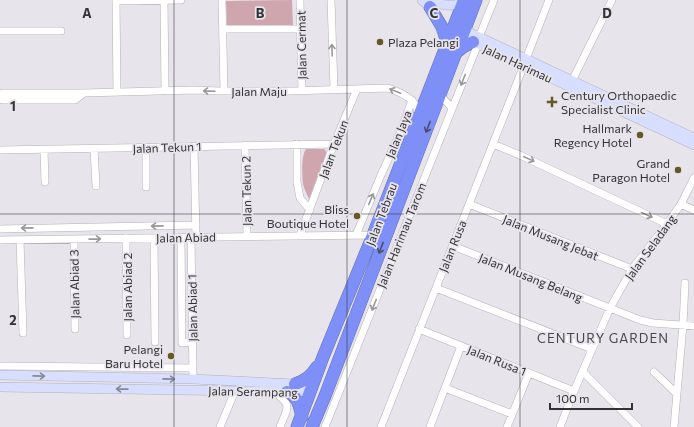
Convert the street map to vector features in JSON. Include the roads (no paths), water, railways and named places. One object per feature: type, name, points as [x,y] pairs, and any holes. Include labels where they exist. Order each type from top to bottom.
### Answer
[{"type":"highway","name":"Jalan Tebrau","points":[[312,427],[464,36],[476,0]]},
{"type":"highway","points":[[427,2],[442,27],[464,36]]},
{"type":"highway","name":"Jalan Tebrau","points":[[312,390],[323,357],[373,235],[418,118],[464,36],[463,2]]},
{"type":"highway","points":[[302,424],[313,412],[316,400],[312,390],[323,381],[350,330]]},
{"type":"highway","points":[[302,424],[297,401],[291,388],[310,377],[323,357]]},
{"type":"main road","points":[[427,2],[448,6],[457,5],[463,2]]},
{"type":"main road","name":"Jalan Harimau","points":[[464,36],[572,81],[694,138]]},
{"type":"main road","name":"Jalan Harimau","points":[[525,62],[694,145]]},
{"type":"main road","name":"Jalan Serampang","points":[[0,375],[193,379],[291,388],[305,392],[312,390]]},
{"type":"main road","name":"Jalan Serampang","points":[[0,387],[234,391],[273,391],[291,388]]},
{"type":"street","points":[[164,0],[165,91]]},
{"type":"street","points":[[117,92],[116,1],[181,0]]},
{"type":"street","points":[[222,0],[224,91]]},
{"type":"street","name":"Jalan Cermat","points":[[300,0],[302,90]]},
{"type":"street","points":[[331,0],[334,89]]},
{"type":"street","name":"Jalan Harimau Tarom","points":[[325,427],[452,108],[464,36],[494,0]]},
{"type":"street","name":"Jalan Rusa","points":[[381,427],[549,0]]},
{"type":"street","points":[[572,81],[612,0]]},
{"type":"street","points":[[223,29],[300,29]]},
{"type":"street","points":[[0,31],[62,30]]},
{"type":"street","name":"Jalan Maju","points":[[0,94],[388,88],[395,90],[412,100]]},
{"type":"street","name":"Jalan Tekun","points":[[300,235],[334,144],[357,89]]},
{"type":"street","name":"Jalan Maju","points":[[0,99],[75,100],[84,93]]},
{"type":"street","points":[[440,95],[452,108]]},
{"type":"street","points":[[412,100],[417,108],[418,118]]},
{"type":"street","name":"Jalan Jaya","points":[[356,235],[401,131],[412,100]]},
{"type":"street","points":[[297,144],[297,182],[300,198],[310,210]]},
{"type":"street","name":"Jalan Tekun 1","points":[[0,150],[334,144]]},
{"type":"street","points":[[493,144],[522,156],[667,224]]},
{"type":"street","name":"Jalan Tekun 2","points":[[245,145],[247,236]]},
{"type":"street","name":"Jalan Abiad 1","points":[[193,379],[193,237],[196,225],[194,146]]},
{"type":"street","points":[[146,148],[146,187]]},
{"type":"street","points":[[94,149],[96,186]]},
{"type":"street","points":[[44,150],[45,182]]},
{"type":"street","name":"Jalan Seladang","points":[[563,425],[574,391],[610,308],[632,269],[681,204],[694,178]]},
{"type":"street","name":"Jalan Musang Jebat","points":[[469,204],[632,269]]},
{"type":"street","points":[[681,204],[694,210]]},
{"type":"street","points":[[0,229],[196,225]]},
{"type":"street","name":"Jalan Abiad","points":[[0,240],[373,235]]},
{"type":"street","name":"Jalan Abiad 1","points":[[181,237],[182,343],[193,342]]},
{"type":"street","name":"Jalan Abiad 2","points":[[126,238],[127,335]]},
{"type":"street","points":[[154,238],[155,342]]},
{"type":"street","name":"Jalan Abiad 3","points":[[74,239],[75,329]]},
{"type":"street","points":[[20,240],[23,333]]},
{"type":"street","name":"Jalan Musang Belang","points":[[453,246],[646,322],[694,326]]},
{"type":"street","points":[[674,427],[683,325],[685,283]]},
{"type":"street","points":[[436,288],[592,349]]},
{"type":"street","name":"Jalan Rusa 1","points":[[420,329],[574,391]]},
{"type":"street","points":[[430,427],[461,346]]},
{"type":"street","points":[[0,366],[193,368]]},
{"type":"street","points":[[507,427],[529,372]]},
{"type":"street","points":[[583,372],[638,427]]},
{"type":"street","points":[[654,372],[676,393]]},
{"type":"street","points":[[445,388],[512,414]]},
{"type":"street","points":[[220,427],[234,391]]},
{"type":"street","points":[[273,391],[287,403],[287,409],[280,427]]},
{"type":"place","name":"Plaza Pelangi","points":[[380,42]]},
{"type":"place","name":"Century Orthopaedic Specialist Clinic","points":[[552,102]]},
{"type":"place","name":"Hallmark Regency Hotel","points":[[640,135]]},
{"type":"place","name":"Grand Paragon Hotel","points":[[678,170]]},
{"type":"place","name":"Bliss Boutique Hotel","points":[[357,216]]},
{"type":"place","name":"Pelangi Baru Hotel","points":[[171,356]]},
{"type":"district","name":"CENTURY GARDEN","points":[[603,338]]}]
